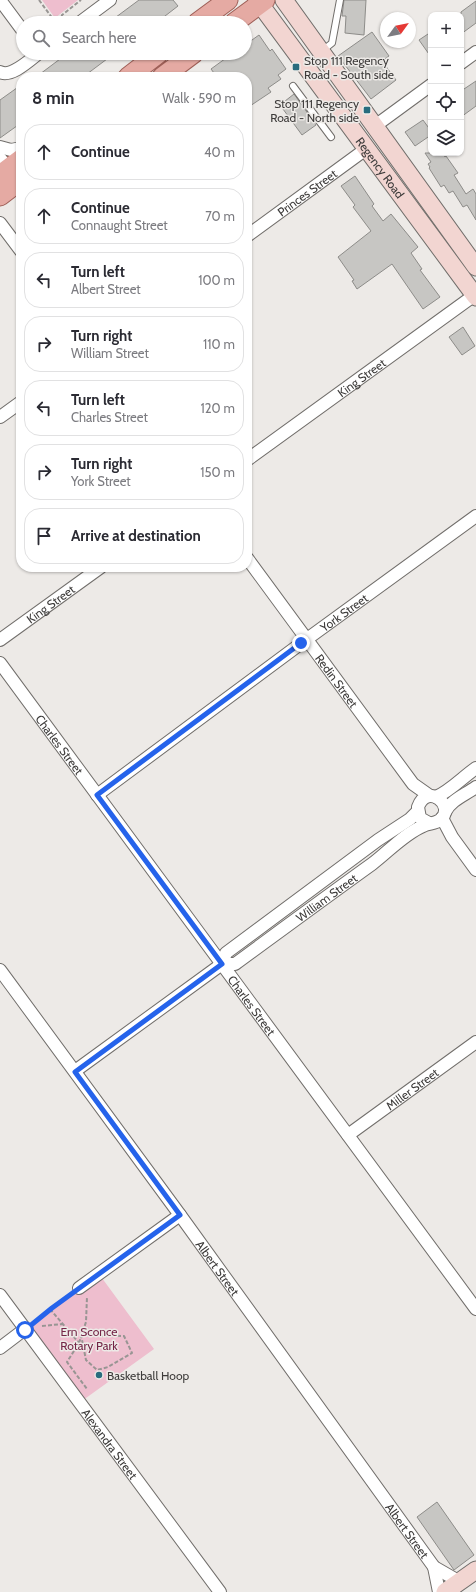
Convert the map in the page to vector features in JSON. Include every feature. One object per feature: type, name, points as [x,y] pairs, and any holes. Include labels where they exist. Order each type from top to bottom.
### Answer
[{"type":"main road","points":[[205,13],[228,0]]},
{"type":"main road","name":"Regency Road","points":[[284,0],[476,267]]},
{"type":"main road","points":[[242,16],[260,1]]},
{"type":"main road","name":"Regency Road","points":[[260,1],[366,149],[475,295]]},
{"type":"main road","points":[[143,72],[176,60]]},
{"type":"main road","points":[[0,196],[11,170]]},
{"type":"main road","points":[[451,1589],[476,1570]]},
{"type":"street","points":[[0,0],[16,22]]},
{"type":"street","points":[[88,16],[110,0]]},
{"type":"street","points":[[464,62],[475,56]]},
{"type":"street","points":[[0,72],[3,74],[15,71],[30,60]]},
{"type":"street","points":[[375,126],[428,87]]},
{"type":"street","points":[[0,148],[11,150],[16,149]]},
{"type":"street","name":"Princes Street","points":[[252,232],[366,149]]},
{"type":"street","points":[[0,223],[16,244]]},
{"type":"street","name":"King Street","points":[[252,456],[475,295]]},
{"type":"street","points":[[0,417],[16,406]]},
{"type":"street","name":"York Street","points":[[97,795],[476,516]]},
{"type":"street","name":"Redin Street","points":[[252,565],[413,784],[433,797]]},
{"type":"street","name":"King Street","points":[[0,640],[94,572]]},
{"type":"street","name":"Charles Street","points":[[0,663],[475,1307]]},
{"type":"street","points":[[476,768],[458,781],[452,788],[433,797],[425,798],[418,808],[420,818],[437,819],[476,870]]},
{"type":"street","name":"Redin Street","points":[[413,784],[418,808]]},
{"type":"street","name":"William Street","points":[[222,964],[235,964],[387,853],[416,829],[437,819],[454,801],[471,790]]},
{"type":"street","points":[[433,797],[443,803],[437,819]]},
{"type":"street","name":"William Street","points":[[75,1072],[222,964],[226,953],[255,931],[378,840],[410,820],[418,808]]},
{"type":"street","name":"Albert Street","points":[[0,970],[180,1215],[451,1589]]},
{"type":"street","name":"Miller Street","points":[[348,1135],[476,1042]]},
{"type":"street","points":[[79,1288],[180,1215]]},
{"type":"street","name":"Alexandra Street","points":[[0,1295],[220,1592]]},
{"type":"street","points":[[0,1348],[25,1330]]},
{"type":"street","name":"Albert Street","points":[[434,1567],[451,1589]]},
{"type":"lane","points":[[321,52],[332,43],[340,0]]},
{"type":"lane","points":[[293,86],[331,136]]},
{"type":"lane","points":[[458,781],[471,790]]},
{"type":"lane","points":[[378,840],[387,853]]},
{"type":"lane","points":[[255,931],[264,942]]},
{"type":"path","points":[[39,0],[51,16]]},
{"type":"path","points":[[62,16],[81,0]]},
{"type":"path","points":[[25,1330],[79,1288]]},
{"type":"path","points":[[87,1389],[67,1362],[79,1342],[86,1322],[87,1297],[92,1293]]},
{"type":"path","points":[[50,1310],[79,1342]]},
{"type":"path","points":[[42,1326],[63,1324]]},
{"type":"path","points":[[81,1335],[124,1336],[132,1353],[108,1367],[97,1370],[86,1360],[81,1335]]},
{"type":"green space","points":[[42,0],[78,0],[58,16],[54,16]]},
{"type":"green space","name":"Ern Sconce Rotary Park","points":[[99,1274],[154,1349],[79,1403],[25,1329]]},
{"type":"building","points":[[139,0],[173,0],[178,6],[165,16],[117,16]]},
{"type":"building","points":[[344,0],[366,0],[364,35],[345,33],[346,16],[342,16]]},
{"type":"building","points":[[476,1],[476,23],[464,32],[464,12],[461,12]]},
{"type":"building","points":[[372,32],[380,43],[380,48],[383,48],[389,56],[382,61],[396,80],[371,99],[338,56]]},
{"type":"building","points":[[428,34],[428,53],[419,40]]},
{"type":"building","points":[[259,35],[270,51],[272,49],[286,69],[278,75],[281,79],[268,88],[271,92],[252,105],[252,72],[213,72],[211,69],[223,60],[252,60],[252,40]]},
{"type":"building","points":[[59,60],[106,60],[90,72],[43,72]]},
{"type":"building","points":[[476,81],[476,106],[464,115],[464,89]]},
{"type":"building","points":[[16,89],[16,127],[0,138],[0,100]]},
{"type":"building","points":[[294,94],[316,125],[302,135],[280,105]]},
{"type":"building","points":[[423,120],[428,127],[428,137],[415,146],[405,132]]},
{"type":"building","points":[[425,153],[428,153],[428,156],[446,156],[458,173],[454,175],[466,194],[473,189],[476,194],[476,220],[467,205],[463,207],[453,191],[449,193],[444,185],[441,187],[429,168],[430,167],[428,164],[431,162]]},
{"type":"building","points":[[355,176],[374,204],[372,206],[383,221],[391,214],[418,247],[411,253],[422,269],[420,270],[440,297],[423,309],[392,264],[357,289],[352,281],[354,280],[338,257],[371,231],[353,207],[355,205],[341,186]]},
{"type":"building","points":[[463,327],[475,346],[462,355],[449,337]]},
{"type":"building","points":[[437,1502],[474,1555],[454,1570],[417,1517]]},
{"type":"place","name":"Stop 111 Regency Road - South side","points":[[296,67]]},
{"type":"place","name":"Stop 111 Regency Road - North side","points":[[367,110]]},
{"type":"place","name":"Basketball Hoop","points":[[99,1375]]},
{"type":"route","points":[[25,1330],[52,1308],[180,1215],[75,1072],[222,964],[97,795],[301,643]]}]
